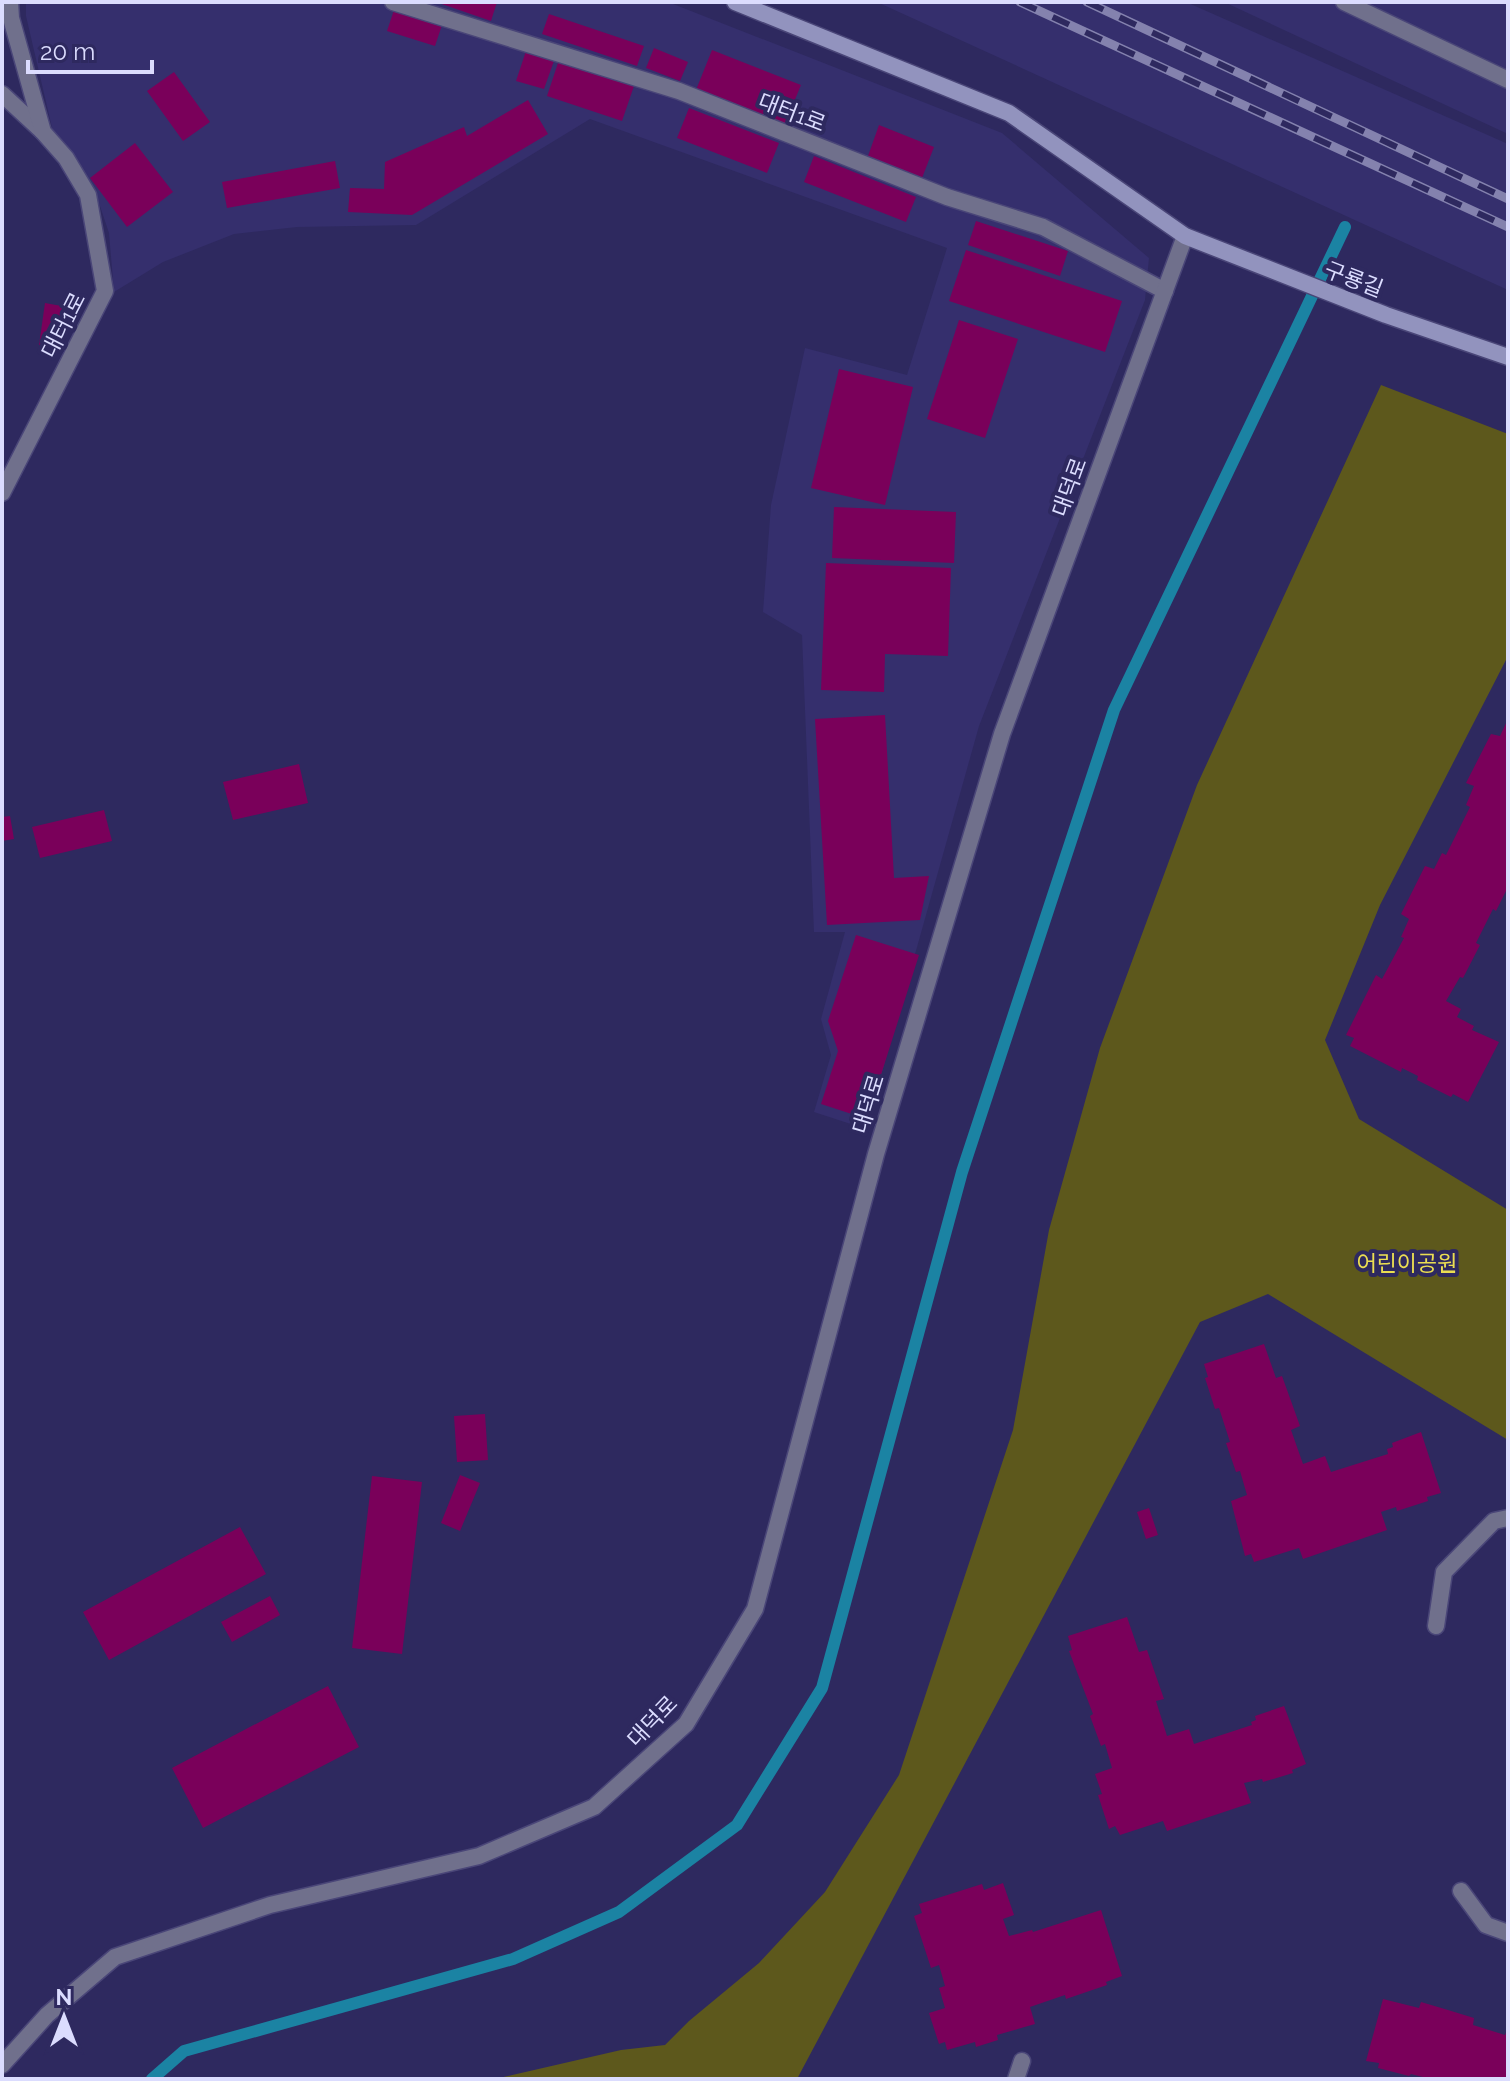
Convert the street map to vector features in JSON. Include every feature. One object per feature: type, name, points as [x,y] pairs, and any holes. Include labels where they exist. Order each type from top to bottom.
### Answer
[{"type":"street","name":"대터1로","points":[[10,2],[11,18],[43,132]]},
{"type":"street","name":"대터1로","points":[[393,2],[679,91],[947,197],[1043,227],[1165,291]]},
{"type":"street","points":[[735,2],[1009,113],[1185,236]]},
{"type":"street","points":[[1344,2],[1508,80]]},
{"type":"street","name":"대터1로","points":[[2,94],[66,158],[88,195],[105,291],[2,493]]},
{"type":"street","name":"대덕로","points":[[2,2065],[47,2015],[115,1957],[270,1905],[479,1856],[594,1807],[686,1724],[755,1609],[876,1154],[1002,734],[1185,236]]},
{"type":"street","name":"구룡길","points":[[1185,236],[1386,315],[1508,357]]},
{"type":"street","points":[[1436,1626],[1444,1572],[1494,1521],[1508,1518]]},
{"type":"street","points":[[1461,1891],[1486,1925],[1508,1933]]},
{"type":"street","points":[[1016,2079],[1022,2061]]},
{"type":"shaded area","points":[[26,2],[668,2],[1002,133],[1149,258],[1145,300],[979,726],[866,1129],[814,1112],[831,1055],[821,1019],[845,932],[814,932],[802,635],[763,612],[771,505],[805,348],[907,375],[947,248],[590,119],[416,225],[297,227],[234,234],[163,262],[114,292],[109,233],[96,194],[76,157],[53,132],[26,16]]},
{"type":"shaded area","points":[[877,2],[1186,2],[1508,144],[1508,290]]},
{"type":"shaded area","points":[[1224,2],[1508,2],[1508,134]]},
{"type":"green space","name":"어린이공원","points":[[1381,385],[1508,434],[1508,656],[1380,905],[1325,1040],[1359,1119],[1508,1210],[1508,1440],[1268,1294],[1200,1322],[797,2079],[495,2079],[621,2050],[665,2045],[759,1963],[825,1892],[899,1775],[1013,1430],[1049,1230],[1100,1048],[1197,785]]},
{"type":"building","points":[[436,2],[497,2],[491,21]]},
{"type":"building","points":[[394,10],[442,25],[435,46],[387,31]]},
{"type":"building","points":[[549,14],[644,46],[637,66],[542,34]]},
{"type":"building","points":[[527,48],[555,58],[544,89],[516,81]]},
{"type":"building","points":[[654,48],[688,62],[680,81],[646,68]]},
{"type":"building","points":[[712,50],[801,85],[784,126],[696,90]]},
{"type":"building","points":[[560,57],[635,83],[622,121],[547,96]]},
{"type":"building","points":[[174,72],[210,122],[183,141],[147,91]]},
{"type":"building","points":[[528,100],[548,134],[412,215],[348,212],[350,188],[384,189],[385,162],[464,127],[467,136]]},
{"type":"building","points":[[689,108],[779,143],[767,173],[677,138]]},
{"type":"building","points":[[879,125],[934,147],[922,178],[868,156]]},
{"type":"building","points":[[135,143],[173,192],[127,227],[90,178]]},
{"type":"building","points":[[814,156],[916,197],[906,222],[804,182]]},
{"type":"building","points":[[335,161],[340,188],[227,208],[222,182]]},
{"type":"building","points":[[976,221],[1068,251],[1060,276],[968,245]]},
{"type":"building","points":[[966,250],[1122,301],[1105,352],[949,301]]},
{"type":"building","points":[[45,303],[67,307],[60,348],[39,345]]},
{"type":"building","points":[[959,320],[1018,339],[985,438],[927,419]]},
{"type":"building","points":[[839,369],[913,387],[885,505],[811,488]]},
{"type":"building","points":[[834,507],[956,512],[954,563],[832,558]]},
{"type":"building","points":[[826,563],[951,568],[948,656],[885,654],[884,692],[821,690]]},
{"type":"building","points":[[885,715],[894,878],[929,876],[920,920],[827,925],[815,719]]},
{"type":"building","points":[[1508,719],[1508,887],[1476,943],[1480,945],[1463,978],[1460,977],[1446,1001],[1461,1009],[1457,1017],[1474,1026],[1472,1030],[1499,1042],[1468,1102],[1453,1094],[1451,1097],[1417,1080],[1418,1076],[1402,1068],[1401,1072],[1350,1046],[1354,1038],[1346,1035],[1376,975],[1382,979],[1404,938],[1401,937],[1409,919],[1401,914],[1425,866],[1434,869],[1442,853],[1446,855],[1470,807],[1466,805],[1474,786],[1466,783],[1491,734],[1500,736]]},
{"type":"building","points":[[299,764],[308,803],[233,820],[223,782]]},
{"type":"building","points":[[104,810],[112,841],[40,858],[32,827]]},
{"type":"building","points":[[10,816],[14,839],[2,841],[2,817]]},
{"type":"building","points":[[856,935],[919,955],[867,1119],[821,1104],[838,1051],[828,1021]]},
{"type":"building","points":[[1264,1344],[1276,1378],[1282,1376],[1300,1426],[1291,1430],[1303,1464],[1325,1456],[1331,1472],[1388,1454],[1387,1449],[1393,1447],[1392,1443],[1421,1432],[1441,1493],[1427,1497],[1428,1501],[1397,1511],[1396,1507],[1381,1512],[1387,1530],[1303,1559],[1299,1548],[1254,1562],[1251,1554],[1245,1556],[1231,1501],[1247,1495],[1240,1471],[1236,1472],[1226,1443],[1230,1442],[1219,1408],[1215,1409],[1204,1364]]},
{"type":"building","points":[[485,1414],[488,1460],[457,1462],[454,1416]]},
{"type":"building","points":[[460,1475],[480,1483],[460,1531],[441,1523]]},
{"type":"building","points":[[372,1476],[422,1482],[402,1654],[352,1648]]},
{"type":"building","points":[[1149,1508],[1158,1535],[1146,1539],[1137,1512]]},
{"type":"building","points":[[240,1527],[266,1574],[109,1660],[83,1612]]},
{"type":"building","points":[[270,1596],[280,1615],[232,1642],[221,1622]]},
{"type":"building","points":[[1127,1617],[1139,1652],[1147,1650],[1164,1699],[1156,1701],[1167,1736],[1189,1729],[1194,1744],[1252,1725],[1255,1716],[1284,1706],[1306,1764],[1292,1770],[1293,1773],[1263,1782],[1262,1779],[1244,1783],[1251,1803],[1167,1831],[1163,1821],[1120,1835],[1115,1826],[1109,1829],[1095,1774],[1112,1768],[1105,1744],[1101,1746],[1090,1716],[1093,1714],[1069,1651],[1072,1650],[1068,1636]]},
{"type":"building","points":[[328,1686],[359,1747],[203,1828],[172,1768]]},
{"type":"building","points":[[1003,1883],[1014,1915],[1003,1919],[1009,1936],[1033,1932],[1101,1910],[1122,1976],[1106,1982],[1107,1985],[1066,1999],[1065,1995],[1030,2007],[1035,2024],[997,2035],[998,2040],[976,2047],[975,2042],[947,2050],[945,2042],[939,2044],[929,2013],[945,2008],[939,1988],[945,1986],[939,1965],[931,1968],[914,1916],[922,1913],[919,1904],[982,1884],[984,1890]]},
{"type":"building","points":[[1383,1999],[1419,2008],[1421,2002],[1474,2018],[1473,2025],[1505,2035],[1508,2028],[1508,2079],[1431,2079],[1378,2068],[1379,2063],[1366,2061]]},
{"type":"waterway","points":[[152,2079],[184,2051],[513,1959],[619,1912],[737,1825],[822,1688],[962,1172],[1114,710],[1345,227]]},
{"type":"railway","points":[[1020,2],[1508,227]]},
{"type":"railway","points":[[1087,2],[1508,199]]}]
